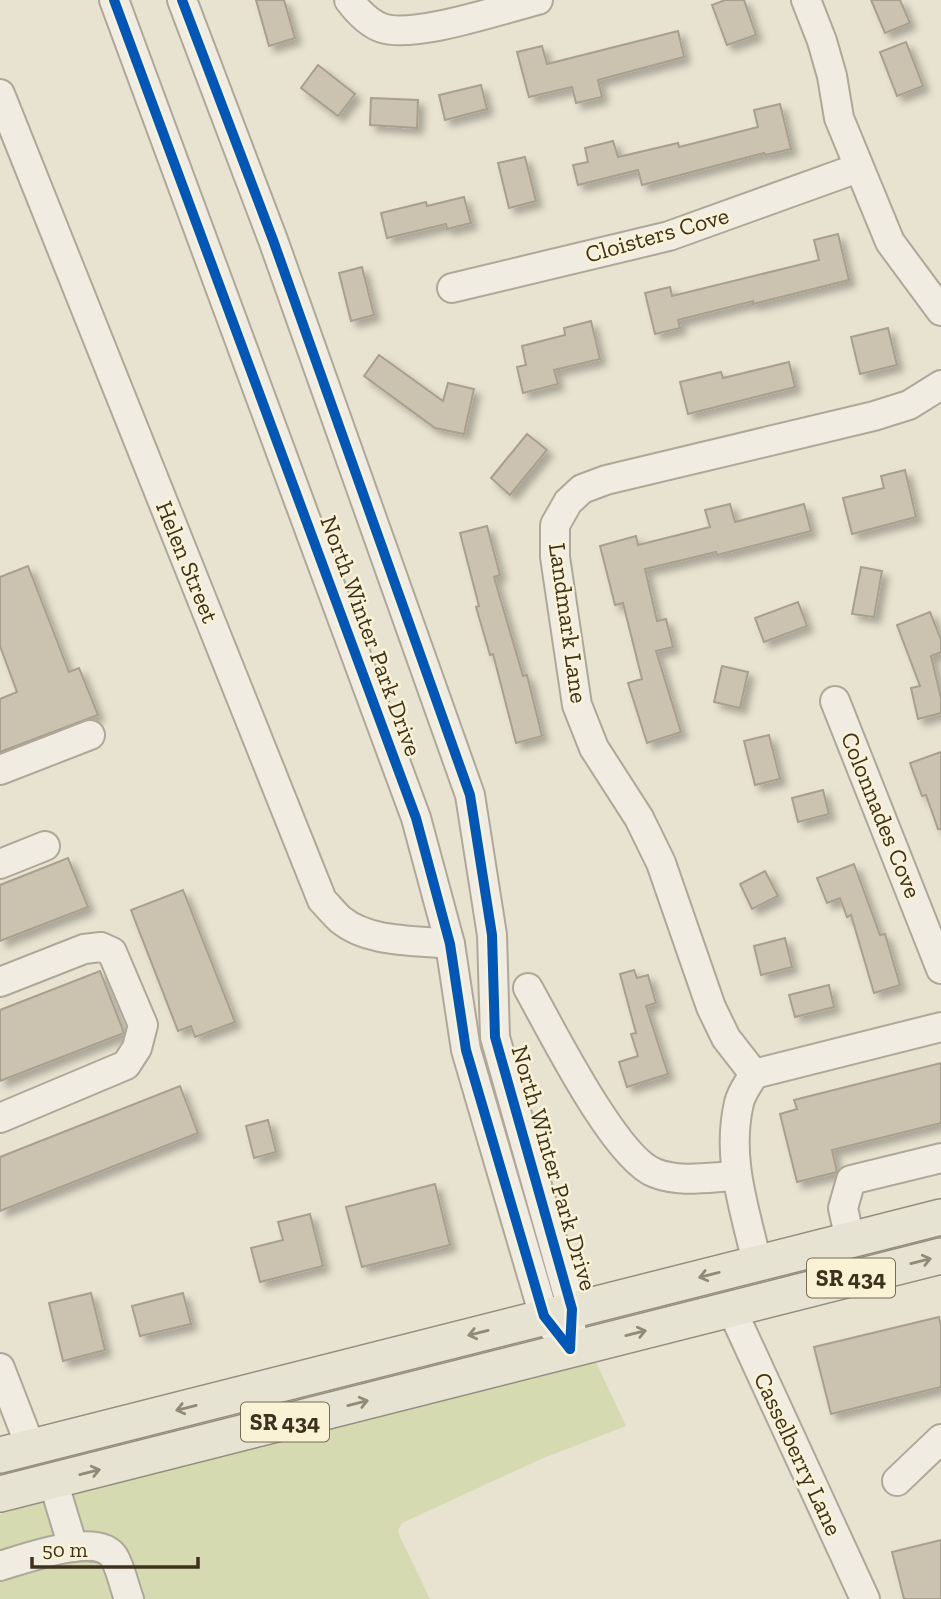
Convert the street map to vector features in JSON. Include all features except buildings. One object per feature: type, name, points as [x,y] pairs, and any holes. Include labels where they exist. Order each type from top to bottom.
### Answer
[{"type":"main road","name":"SR 434","points":[[15,1452],[558,1312],[941,1217]]},
{"type":"main road","name":"SR 434","points":[[27,1488],[941,1256]]},
{"type":"main road","points":[[27,1488],[49,1466],[95,1431]]},
{"type":"street","name":"North Winter Park Drive","points":[[114,0],[416,818],[450,944],[466,1050],[570,1349]]},
{"type":"street","name":"North Winter Park Drive","points":[[182,0],[273,240],[470,795],[492,935],[495,1037],[558,1312]]},
{"type":"street","points":[[349,0],[360,15],[382,28],[412,32],[538,0]]},
{"type":"street","points":[[806,0],[832,76],[839,118],[890,242],[941,311]]},
{"type":"street","name":"Helen Street","points":[[0,94],[322,900],[342,920],[360,931],[399,939],[450,944]]},
{"type":"street","name":"Cloisters Cove","points":[[452,288],[669,236],[858,168]]},
{"type":"street","name":"Landmark Lane","points":[[754,1074],[726,1038],[711,1007],[661,863],[639,818],[594,748],[577,705],[555,557],[555,525],[568,502],[582,489],[606,480],[874,416],[909,405],[941,385]]},
{"type":"street","name":"Colonnades Cove","points":[[835,701],[941,969]]},
{"type":"street","points":[[0,770],[90,735]]},
{"type":"street","points":[[0,864],[45,846]]},
{"type":"street","points":[[0,982],[84,949],[100,947],[112,952],[143,1026],[137,1048],[126,1065],[0,1118]]},
{"type":"street","points":[[527,988],[610,1130],[630,1155],[654,1173],[680,1178],[736,1176]]},
{"type":"street","points":[[757,1264],[733,1152],[739,1101],[754,1074],[941,1027]]},
{"type":"street","points":[[850,1240],[843,1208],[851,1180],[941,1158]]},
{"type":"street","name":"Casselberry Lane","points":[[731,1308],[864,1599]]},
{"type":"street","points":[[0,1368],[15,1452]]},
{"type":"street","points":[[897,1481],[941,1439]]},
{"type":"street","points":[[27,1488],[73,1547]]},
{"type":"street","points":[[0,1566],[73,1547],[103,1548],[114,1556],[128,1599]]},
{"type":"green space","points":[[595,1360],[626,1426],[541,1459],[402,1523],[398,1530],[400,1537],[430,1599],[0,1599],[0,1514]]},
{"type":"cycle path","points":[[114,0],[416,818],[450,944],[466,1050],[544,1316],[570,1349]]},
{"type":"cycle path","points":[[182,0],[273,240],[470,795],[492,935],[495,1037],[572,1309],[570,1349]]}]
